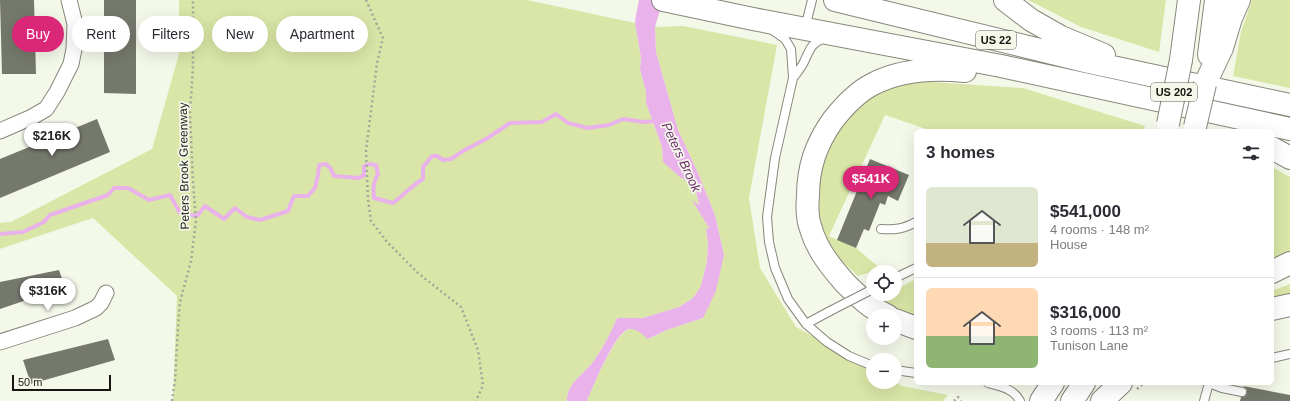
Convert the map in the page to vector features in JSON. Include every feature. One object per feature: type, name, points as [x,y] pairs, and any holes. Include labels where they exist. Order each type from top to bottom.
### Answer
[{"type":"highway","name":"US 22","points":[[663,0],[753,19],[1001,66],[1290,129]]},
{"type":"highway","name":"US 22","points":[[835,0],[1020,46],[1290,105]]},
{"type":"highway","points":[[1005,0],[1031,20],[1060,37],[1159,77]]},
{"type":"highway","name":"US 202","points":[[1167,127],[1181,60],[1189,0]]},
{"type":"highway","points":[[1216,0],[1216,47]]},
{"type":"highway","points":[[1216,47],[1239,0]]},
{"type":"highway","name":"US 202","points":[[1194,129],[1216,47]]},
{"type":"highway","points":[[875,309],[859,297],[837,274],[822,255],[811,229],[807,208],[808,178],[811,163],[825,132],[843,108],[860,92],[888,77],[900,73],[929,70],[949,69],[977,71],[1001,66]]},
{"type":"highway","points":[[1213,112],[1241,129]]},
{"type":"highway","points":[[1274,149],[1290,158]]},
{"type":"highway","points":[[1274,271],[1290,263]]},
{"type":"highway","points":[[1274,308],[1290,305]]},
{"type":"highway","points":[[902,323],[914,327]]},
{"type":"highway","points":[[1041,401],[1053,385]]},
{"type":"highway","points":[[1072,401],[1083,385]]},
{"type":"highway","points":[[1102,401],[1119,385]]},
{"type":"street","points":[[0,131],[32,118],[46,109],[57,92],[71,64],[74,49],[75,24],[69,0]]},
{"type":"street","points":[[0,342],[75,318],[96,308],[101,303],[106,293]]},
{"type":"lane","points":[[805,29],[812,0]]},
{"type":"lane","points":[[753,19],[785,39],[791,49],[793,78],[775,158],[767,217],[769,242],[775,268],[788,299],[806,324],[827,342],[843,352],[866,363]]},
{"type":"lane","points":[[793,78],[813,44],[819,40],[838,35]]},
{"type":"lane","points":[[880,229],[894,230],[914,223]]},
{"type":"lane","points":[[902,275],[914,269]]},
{"type":"lane","points":[[806,324],[866,293]]},
{"type":"lane","points":[[1274,358],[1290,354]]},
{"type":"lane","points":[[902,371],[914,373]]},
{"type":"lane","points":[[996,385],[1007,388],[1018,396],[1020,401]]},
{"type":"lane","points":[[1204,401],[1208,385]]},
{"type":"lane","points":[[1214,385],[1242,392]]},
{"type":"path","name":"Peters Brook Greenway","points":[[172,401],[175,380],[180,302],[191,260],[196,221],[190,113],[193,66],[193,0]]},
{"type":"path","points":[[366,0],[383,38],[377,64],[366,151],[368,200],[371,221],[387,242],[418,273],[461,308],[478,350],[483,385],[476,401]]},
{"type":"path","points":[[954,401],[958,397],[961,401]]},
{"type":"green space","points":[[179,0],[527,0],[635,23],[641,58],[640,69],[646,92],[646,103],[662,147],[663,162],[680,177],[695,186],[699,206],[693,201],[709,228],[706,229],[708,244],[707,261],[701,286],[693,298],[679,307],[643,318],[617,318],[595,359],[573,383],[567,401],[173,401],[177,296],[93,218],[0,249],[0,223],[11,222],[152,149],[179,52],[204,52],[204,16],[179,16]]},
{"type":"green space","points":[[1028,0],[1166,0],[1159,52],[1081,27]]},
{"type":"green space","points":[[1252,0],[1290,0],[1290,88],[1233,76],[1241,32]]},
{"type":"green space","points":[[683,26],[777,45],[749,198],[760,268],[796,327],[866,366],[866,389],[902,389],[902,386],[948,395],[943,401],[587,401],[611,349],[624,332],[633,329],[649,339],[667,330],[703,318],[724,255],[715,215],[678,130],[656,52],[655,27]]},
{"type":"green space","points":[[917,81],[1023,88],[1145,126],[1144,129],[926,129],[885,115],[829,236],[856,248],[876,265],[866,265],[866,274],[858,276],[826,247],[819,231],[819,175],[833,134],[864,100],[901,82]]},
{"type":"green space","points":[[1274,168],[1290,177],[1290,252],[1274,260]]},
{"type":"green space","points":[[914,280],[914,317],[902,314],[902,309],[888,309],[881,301],[902,301],[902,286]]},
{"type":"green space","points":[[1290,284],[1290,294],[1274,297],[1274,290]]},
{"type":"water","name":"Peters Brook","points":[[639,0],[663,0],[655,27],[656,52],[678,130],[715,215],[724,255],[716,291],[703,318],[667,330],[648,339],[640,332],[632,329],[623,332],[611,349],[587,401],[567,401],[573,383],[595,359],[617,318],[643,318],[679,307],[693,298],[701,286],[707,261],[708,244],[706,229],[709,228],[692,200],[699,205],[695,186],[680,177],[663,162],[662,147],[646,103],[646,92],[640,69],[641,58],[635,23]]},
{"type":"building","points":[[0,0],[34,0],[34,16],[12,16],[12,52],[35,52],[36,74],[2,74]]},
{"type":"building","points":[[104,0],[136,0],[136,94],[104,93],[104,52],[130,52],[130,16],[104,16]]},
{"type":"building","points":[[97,119],[110,152],[0,198],[0,159]]},
{"type":"building","points":[[870,159],[909,175],[898,201],[888,196],[885,205],[880,203],[869,231],[864,229],[856,248],[837,240]]},
{"type":"building","points":[[59,270],[65,287],[0,309],[0,282]]},
{"type":"building","points":[[108,339],[115,360],[31,384],[23,360]]},
{"type":"building","points":[[1243,386],[1290,395],[1290,401],[1240,401],[1241,397],[1244,397],[1247,393],[1247,390]]},
{"type":"waterway","name":"Peters Brook","points":[[0,234],[23,232],[44,222],[50,215],[108,195],[114,188],[128,188],[149,200],[170,195],[180,213],[197,216],[205,206],[224,219],[235,208],[247,217],[260,220],[288,211],[294,196],[308,196],[315,188],[319,165],[326,164],[331,169],[334,176],[359,178],[364,175],[364,166],[369,164],[376,165],[378,174],[375,180],[374,198],[393,203],[423,179],[423,167],[432,156],[437,156],[443,160],[451,159],[510,123],[542,122],[556,114],[568,123],[588,128],[609,125],[623,119],[644,122],[656,121]]}]
